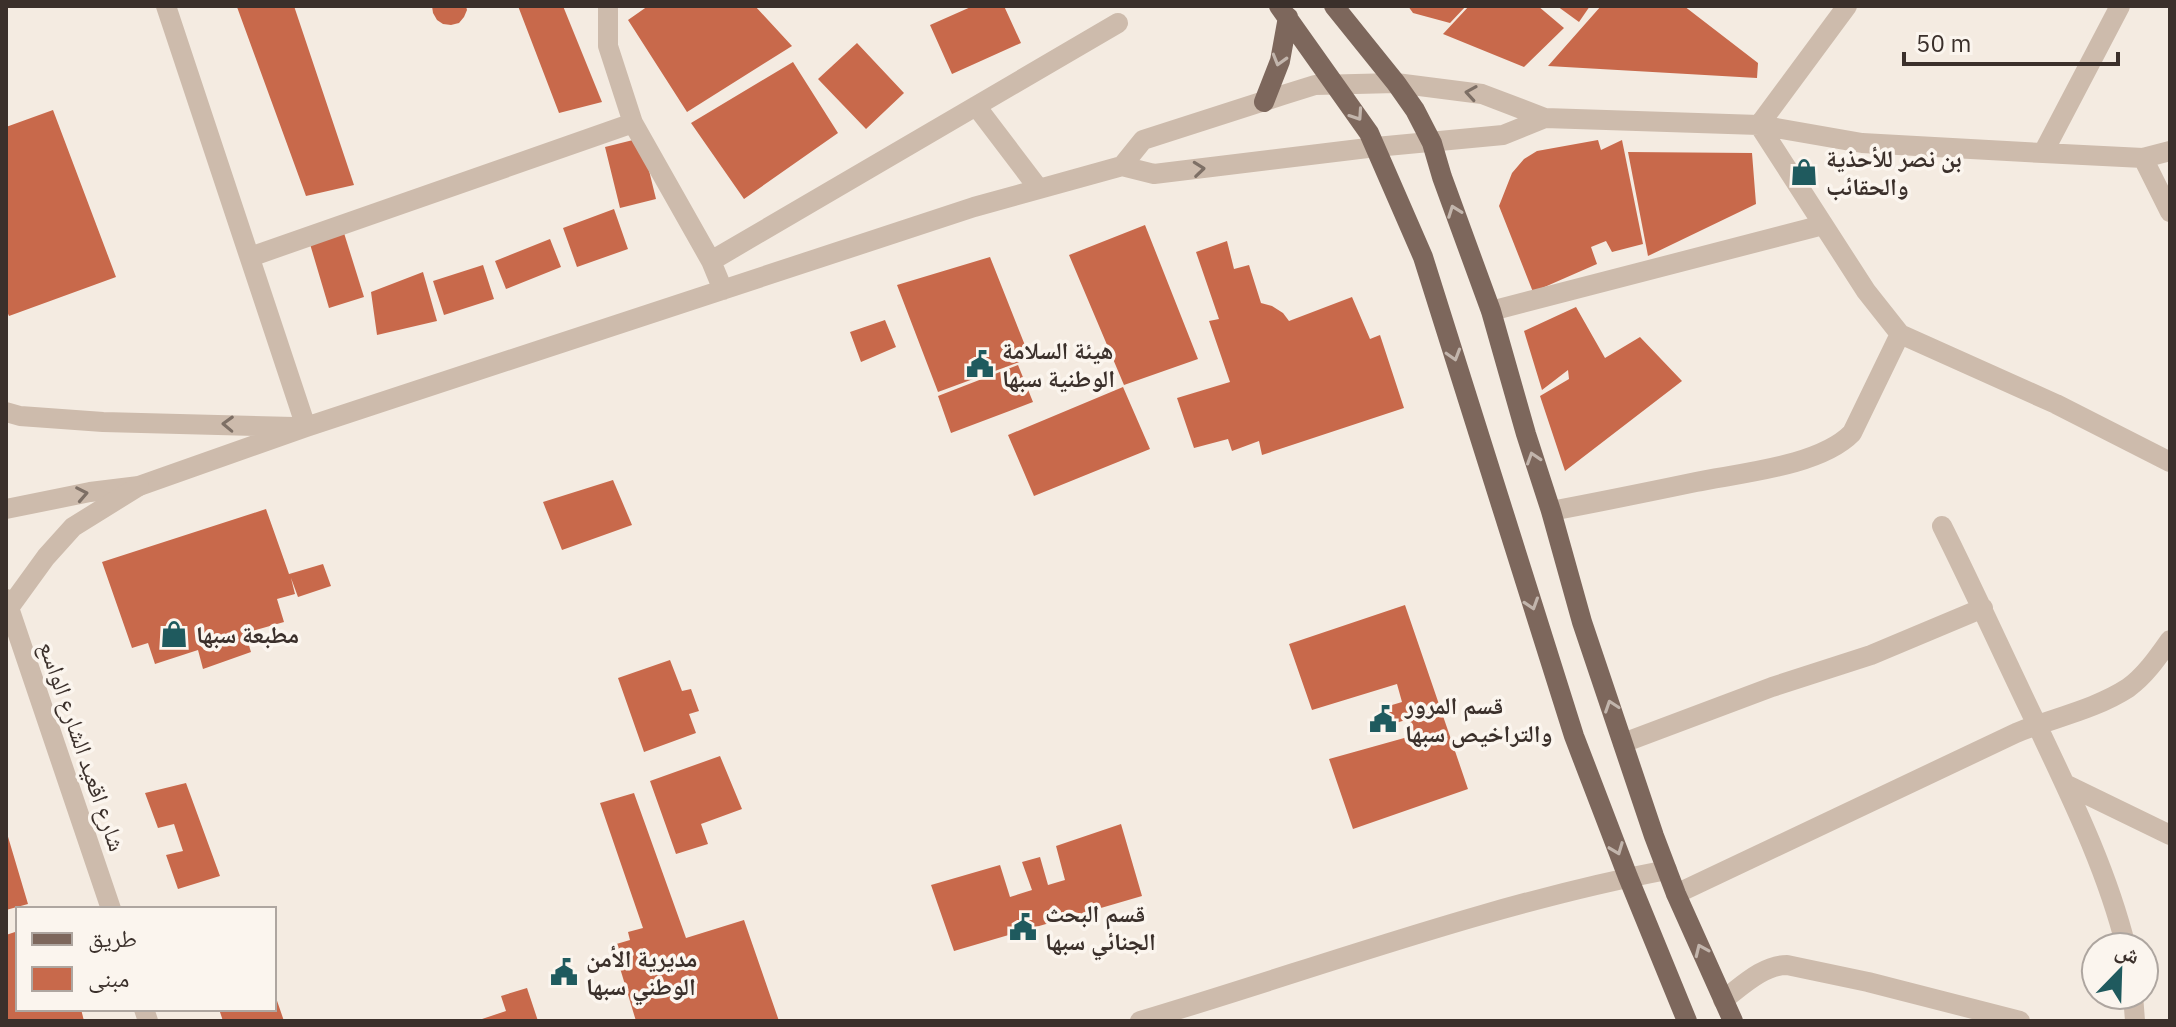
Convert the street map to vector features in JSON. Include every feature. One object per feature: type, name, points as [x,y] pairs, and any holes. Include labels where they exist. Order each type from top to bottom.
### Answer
[{"type":"main road","points":[[1334,6],[1396,83],[1415,110],[1432,143],[1491,311],[1582,622],[1623,743],[1676,894],[1733,1021]]},
{"type":"main road","points":[[1284,12],[1376,147],[1423,257],[1574,736],[1687,1021]]},
{"type":"main road","points":[[1264,102],[1280,61],[1284,12]]},
{"type":"street","points":[[166,6],[306,427]]},
{"type":"street","points":[[608,6],[608,46],[633,123],[711,261],[723,290]]},
{"type":"street","points":[[1759,125],[1847,6]]},
{"type":"street","points":[[2043,153],[2120,6]]},
{"type":"street","points":[[711,261],[1118,23]]},
{"type":"street","points":[[1122,166],[1143,140],[1315,85],[1396,83],[1482,94],[1545,118],[1759,125],[1862,143],[2043,153],[2143,158],[2170,151]]},
{"type":"street","points":[[976,106],[1039,189]]},
{"type":"street","points":[[8,603],[73,527],[139,486],[306,427],[974,207],[1122,166],[1154,174],[1503,135],[1545,118]]},
{"type":"street","points":[[250,257],[633,123]]},
{"type":"street","points":[[1759,125],[1866,291],[1900,334],[2056,404],[2170,462]]},
{"type":"street","points":[[2143,158],[2170,212]]},
{"type":"street","points":[[1491,311],[1823,225]]},
{"type":"street","points":[[1551,511],[1791,463],[1842,443],[1852,433],[1900,334]]},
{"type":"street","points":[[6,412],[20,416],[103,422],[306,427]]},
{"type":"street","points":[[6,509],[90,492],[139,486]]},
{"type":"street","points":[[1942,526],[2065,784],[2114,903],[2122,931]]},
{"type":"street","name":"شارع اقعيد الشارع الواسع","points":[[8,603],[110,907]]},
{"type":"street","points":[[1623,743],[1772,687],[1871,655],[1983,608]]},
{"type":"street","points":[[1676,894],[2036,724],[2062,718],[2128,687],[2152,664],[2170,640]]},
{"type":"street","points":[[2065,784],[2170,835]]},
{"type":"street","points":[[1154,1019],[1468,920],[1628,877],[1667,870]]},
{"type":"street","points":[[1723,1000],[1769,969],[1787,965],[2020,1021]]},
{"type":"building","points":[[294,6],[354,185],[306,196],[237,7]]},
{"type":"building","points":[[432,6],[466,6],[467,10],[459,23],[451,25],[437,20]]},
{"type":"building","points":[[518,6],[563,6],[602,102],[559,113]]},
{"type":"building","points":[[648,6],[755,6],[792,46],[687,112],[628,20]]},
{"type":"building","points":[[973,6],[1004,6],[1021,43],[952,74],[930,25]]},
{"type":"building","points":[[1408,6],[1466,6],[1450,23],[1413,13]]},
{"type":"building","points":[[1469,6],[1538,6],[1564,28],[1524,67],[1443,34]]},
{"type":"building","points":[[1557,6],[1590,6],[1579,22]]},
{"type":"building","points":[[1601,6],[1684,6],[1758,63],[1757,78],[1548,66]]},
{"type":"building","points":[[857,43],[904,93],[866,129],[818,79]]},
{"type":"building","points":[[793,62],[838,133],[744,199],[691,123]]},
{"type":"building","points":[[53,110],[116,277],[9,316],[6,309],[6,127]]},
{"type":"building","points":[[641,138],[656,199],[620,208],[605,147]]},
{"type":"building","points":[[1598,140],[1601,150],[1622,140],[1643,244],[1612,252],[1606,241],[1591,247],[1597,264],[1533,292],[1499,206],[1512,173],[1524,159],[1537,151]]},
{"type":"building","points":[[1628,152],[1752,153],[1756,204],[1648,256]]},
{"type":"building","points":[[614,209],[628,249],[577,267],[563,228]]},
{"type":"building","points":[[1145,225],[1198,359],[1124,385],[1069,255]]},
{"type":"building","points":[[344,233],[364,297],[329,308],[310,244]]},
{"type":"building","points":[[550,239],[561,267],[506,289],[495,261]]},
{"type":"building","points":[[1227,241],[1234,269],[1249,265],[1261,303],[1283,313],[1289,321],[1352,297],[1370,339],[1380,335],[1404,408],[1262,455],[1259,441],[1232,451],[1228,439],[1194,448],[1177,398],[1230,382],[1209,321],[1219,319],[1196,252]]},
{"type":"building","points":[[990,257],[1030,358],[938,392],[897,285]]},
{"type":"building","points":[[483,265],[494,299],[444,315],[433,281]]},
{"type":"building","points":[[423,272],[437,321],[377,335],[371,292]]},
{"type":"building","points":[[1576,307],[1605,358],[1640,337],[1682,381],[1565,471],[1540,396],[1569,379],[1568,370],[1542,390],[1524,331]]},
{"type":"building","points":[[885,320],[896,347],[861,362],[850,332]]},
{"type":"building","points":[[1018,365],[1033,402],[951,433],[938,396]]},
{"type":"building","points":[[1123,387],[1150,449],[1034,496],[1008,435]]},
{"type":"building","points":[[613,480],[632,525],[562,550],[543,502]]},
{"type":"building","points":[[266,509],[289,574],[323,564],[331,586],[298,597],[291,578],[295,594],[277,599],[284,622],[245,633],[251,652],[203,669],[198,650],[155,664],[148,643],[132,648],[102,562]]},
{"type":"building","points":[[1405,605],[1468,789],[1353,829],[1329,759],[1415,735],[1409,719],[1389,725],[1382,708],[1402,702],[1397,684],[1312,710],[1289,644]]},
{"type":"building","points":[[670,660],[682,691],[691,689],[699,711],[689,714],[696,733],[644,752],[618,678]]},
{"type":"building","points":[[720,756],[742,809],[701,824],[708,844],[676,854],[650,781]]},
{"type":"building","points":[[186,783],[220,876],[178,889],[166,855],[183,851],[174,824],[158,828],[145,793]]},
{"type":"building","points":[[634,793],[686,938],[744,920],[779,1021],[636,1021],[613,945],[630,940],[628,932],[643,928],[600,803]]},
{"type":"building","points":[[1121,824],[1142,896],[954,951],[931,885],[1000,865],[1010,897],[1032,890],[1022,862],[1040,857],[1048,885],[1065,880],[1056,846]]},
{"type":"building","points":[[6,830],[28,904],[6,910]]},
{"type":"building","points":[[16,932],[16,1011],[82,1011],[84,1021],[6,1021],[6,935]]},
{"type":"building","points":[[527,988],[538,1021],[476,1021],[506,1011],[501,996]]},
{"type":"building","points":[[276,998],[284,1021],[223,1021],[220,1011],[276,1011]]},
{"type":"place","name":"بن نصر للأحذية والحقائب","points":[[1804,172]]},
{"type":"place","name":"هيئة السلامة الوطنية سبها","points":[[980,364]]},
{"type":"place","name":"مطبعة سبها","points":[[174,634]]},
{"type":"place","name":"قسم المرور والتراخيص سبها","points":[[1383,719]]},
{"type":"place","name":"قسم البحث الجنائي سبها","points":[[1023,927]]},
{"type":"place","name":"مديرية الأمن الوطني سبها","points":[[564,972]]}]
